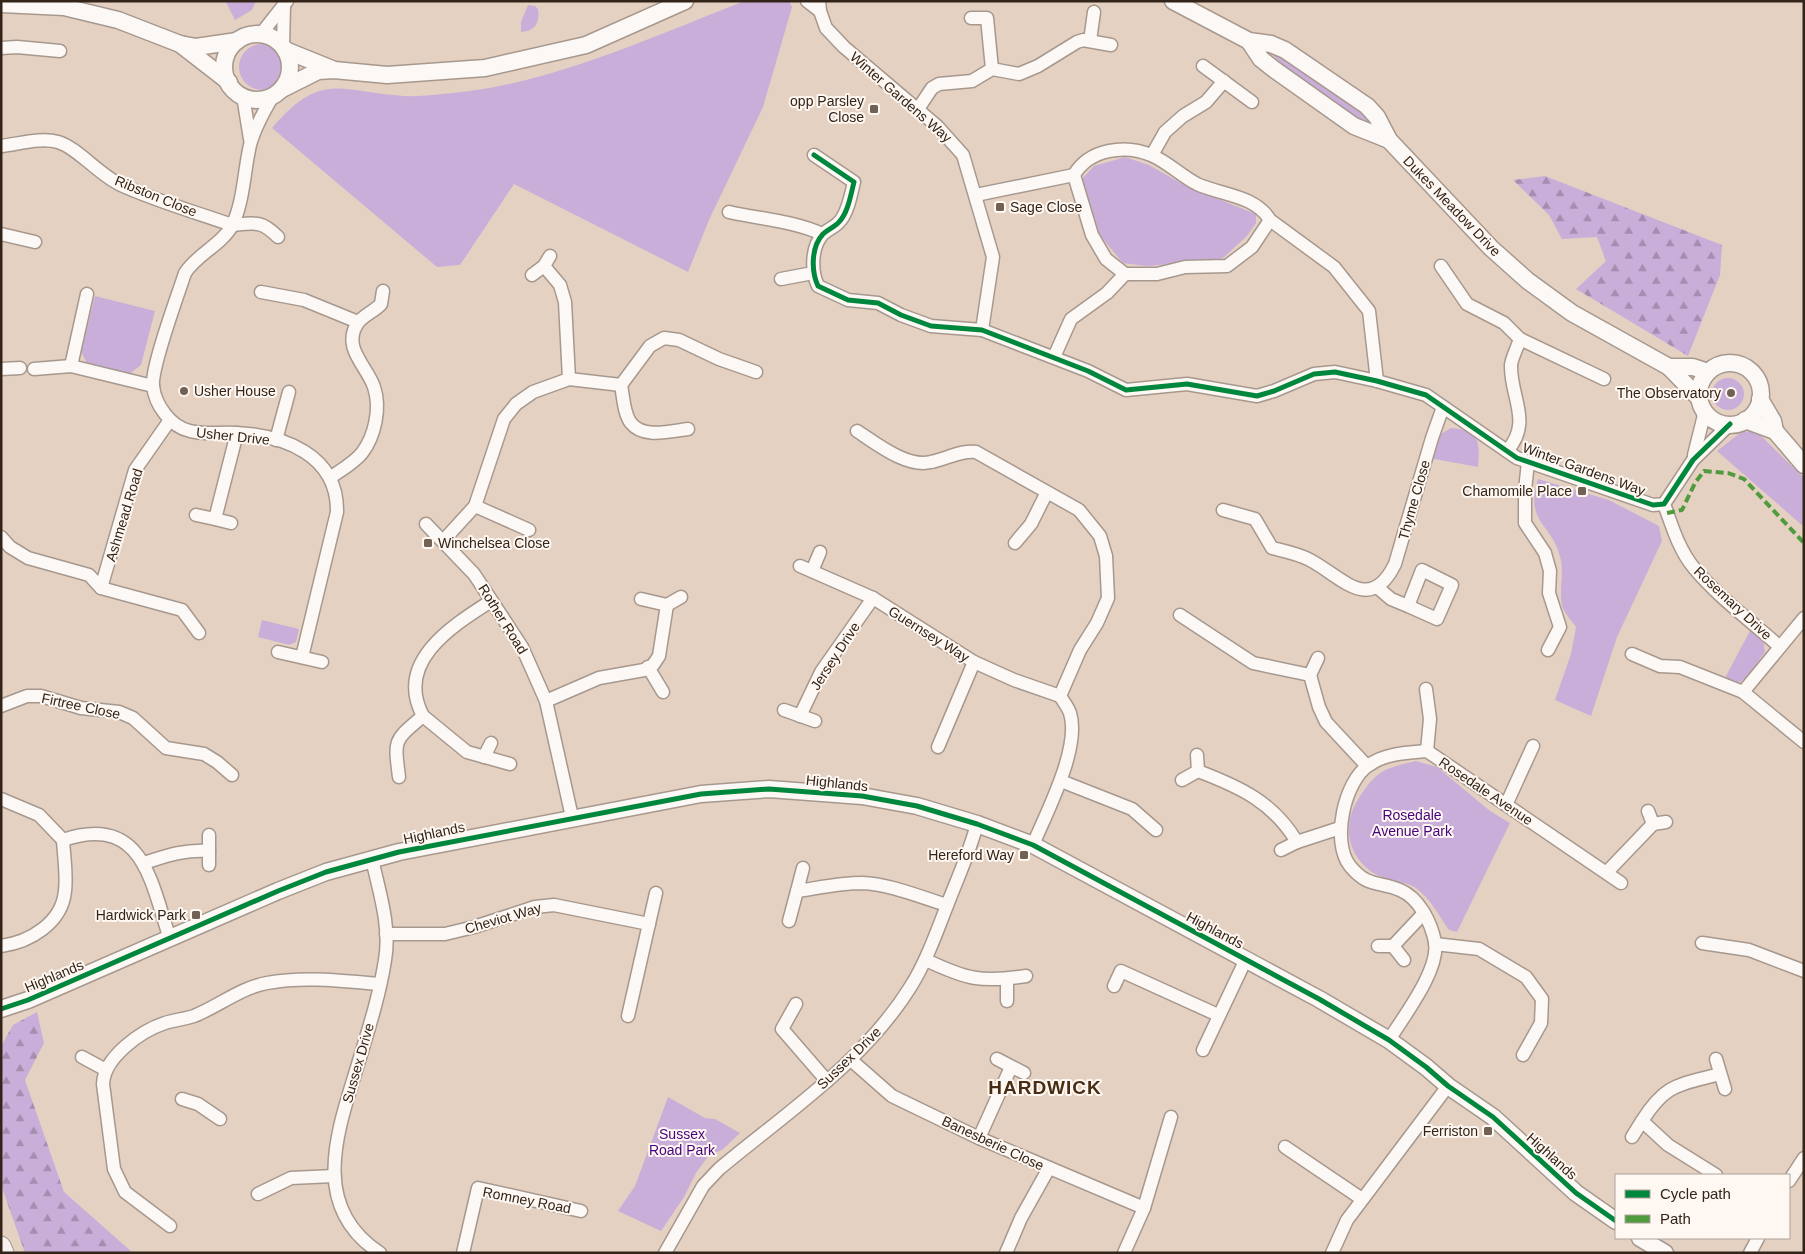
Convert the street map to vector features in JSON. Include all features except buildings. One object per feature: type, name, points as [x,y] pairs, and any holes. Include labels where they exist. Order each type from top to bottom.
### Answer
[{"type":"main road","points":[[1,1246],[4,1253]]},
{"type":"street","points":[[242,96],[263,99],[318,71],[334,70],[388,75],[485,68],[586,45],[685,1]]},
{"type":"street","name":"Winter Gardens Way","points":[[807,1],[819,6],[826,28],[844,46],[918,109],[950,139],[963,155],[993,257],[982,330],[1088,370],[1126,390],[1187,384],[1257,396],[1274,392],[1314,374],[1335,372],[1377,381],[1426,395],[1507,451],[1528,462],[1652,505],[1664,504]]},
{"type":"street","name":"Dukes Meadow Drive","points":[[1173,1],[1249,41],[1271,44],[1285,50],[1367,106],[1377,117],[1389,140],[1477,236],[1528,281],[1572,312],[1669,367],[1702,405]]},
{"type":"street","points":[[1,4],[64,7],[88,12],[118,20],[180,44],[196,47],[237,42]]},
{"type":"street","points":[[261,34],[286,4]]},
{"type":"street","points":[[170,420],[161,409],[153,386],[158,360],[185,273],[193,261],[220,241],[232,225],[238,210],[250,144],[277,92],[290,72],[290,63],[284,48],[286,4]]},
{"type":"street","points":[[1090,41],[1094,12]]},
{"type":"street","points":[[971,18],[986,18],[992,69]]},
{"type":"street","points":[[229,82],[225,60],[232,47],[247,36],[261,34],[273,38],[284,48],[334,70]]},
{"type":"street","points":[[918,109],[932,88],[939,84],[972,81],[992,69],[1019,74],[1038,66],[1076,42],[1090,41],[1111,45]]},
{"type":"street","name":"Dukes Meadow Drive","points":[[1249,41],[1261,59],[1338,115],[1354,126],[1389,140]]},
{"type":"street","points":[[180,44],[229,82],[242,96],[250,144]]},
{"type":"street","points":[[1,48],[17,47],[60,51]]},
{"type":"street","points":[[1203,66],[1252,102]]},
{"type":"street","points":[[1152,155],[1165,132],[1183,116],[1206,102],[1224,81]]},
{"type":"street","name":"Ribston Close","points":[[1,146],[44,141],[58,142],[70,147],[90,165],[120,184],[232,225]]},
{"type":"street","points":[[976,195],[1031,186],[1074,175],[1086,160],[1102,153],[1126,148],[1152,155],[1198,184],[1220,190],[1265,211],[1270,220],[1334,267],[1369,312],[1377,381]]},
{"type":"street","points":[[814,155],[854,182],[849,203],[840,222],[822,234],[814,254],[812,274],[818,286],[848,300],[878,303],[901,316],[931,326],[982,330]]},
{"type":"street","points":[[1074,175],[1092,234],[1106,259],[1125,274],[1157,274],[1185,267],[1228,266],[1252,247],[1270,220]]},
{"type":"street","points":[[729,212],[804,226],[822,234]]},
{"type":"street","points":[[232,225],[266,225],[278,237]]},
{"type":"street","points":[[1,234],[36,242]]},
{"type":"street","points":[[532,275],[547,261],[560,286],[565,302],[570,379]]},
{"type":"street","points":[[1441,266],[1467,304],[1504,323],[1520,339],[1604,379]]},
{"type":"street","points":[[781,280],[812,274]]},
{"type":"street","points":[[1054,357],[1071,319],[1107,293],[1125,274]]},
{"type":"street","points":[[331,477],[361,454],[371,439],[377,405],[374,386],[353,350],[352,337],[358,322],[381,304],[383,291]]},
{"type":"street","points":[[261,292],[304,300],[358,322]]},
{"type":"street","points":[[71,366],[87,294]]},
{"type":"street","points":[[621,385],[650,346],[664,338],[679,340],[719,359],[756,372]]},
{"type":"street","points":[[1507,451],[1516,441],[1520,424],[1511,364],[1520,339]]},
{"type":"street","points":[[1693,460],[1702,405],[1702,379],[1708,372],[1725,363],[1744,366],[1758,380],[1760,399],[1772,421],[1775,431],[1804,465]]},
{"type":"street","points":[[34,369],[71,366],[153,386]]},
{"type":"street","name":"Dukes Meadow Drive","points":[[1669,367],[1693,367],[1708,372]]},
{"type":"street","points":[[1,369],[20,368]]},
{"type":"street","points":[[443,540],[475,506],[504,419],[516,404],[533,392],[570,379],[621,385]]},
{"type":"street","points":[[621,385],[630,422],[638,429],[655,433],[688,429]]},
{"type":"street","points":[[276,440],[289,392]]},
{"type":"street","points":[[1664,504],[1693,460],[1737,422],[1752,415],[1760,399]]},
{"type":"street","points":[[1702,405],[1711,418],[1775,431]]},
{"type":"street","name":"Thyme Close","points":[[1377,587],[1387,581],[1395,564],[1443,407]]},
{"type":"street","name":"Usher Drive","points":[[170,420],[188,431],[237,433],[276,440],[304,451],[318,460],[331,477],[337,497],[337,512],[302,657]]},
{"type":"street","name":"Ashmead Road","points":[[101,588],[136,470],[170,420]]},
{"type":"street","points":[[857,431],[898,456],[914,462],[928,463],[968,451],[976,452],[1046,494],[1079,510],[1100,536],[1108,574],[1108,598],[1098,623],[1080,650],[1060,696],[1070,713],[1072,727],[1061,781],[1033,845]]},
{"type":"street","points":[[216,519],[237,433]]},
{"type":"street","points":[[1528,462],[1524,497],[1525,523],[1546,553],[1550,571],[1549,593],[1560,627],[1548,650]]},
{"type":"street","points":[[1015,543],[1031,524],[1046,494]]},
{"type":"street","name":"Rosemary Drive","points":[[1664,504],[1681,549],[1694,568],[1726,601],[1780,646]]},
{"type":"street","points":[[475,506],[529,530]]},
{"type":"street","points":[[1223,510],[1255,519],[1272,548],[1309,559],[1347,585],[1363,590],[1377,587],[1390,599],[1408,606]]},
{"type":"street","points":[[196,515],[231,523]]},
{"type":"street","name":"Rother Road","points":[[426,524],[474,574],[522,647],[546,701],[572,817]]},
{"type":"street","name":"Ashmead Road","points":[[1,537],[10,547],[28,558],[50,566],[90,575],[101,588],[182,610],[199,633]]},
{"type":"street","points":[[812,571],[820,552]]},
{"type":"street","name":"Guernsey Way","points":[[800,566],[873,598],[974,662],[1014,680],[1060,696]]},
{"type":"street","points":[[641,599],[667,605],[682,597]]},
{"type":"street","name":"Jersey Drive","points":[[800,716],[821,672],[873,598]]},
{"type":"street","points":[[491,600],[455,624],[437,640],[426,654],[418,670],[416,703],[423,716],[467,752],[510,764]]},
{"type":"street","points":[[546,701],[599,678],[648,667],[659,656],[667,605]]},
{"type":"street","points":[[1180,615],[1253,663],[1310,675]]},
{"type":"street","name":"Rosemary Drive","points":[[1743,692],[1804,618]]},
{"type":"street","points":[[278,652],[322,662]]},
{"type":"street","points":[[1632,654],[1660,666],[1680,666],[1743,692],[1804,742]]},
{"type":"street","points":[[1318,658],[1310,675],[1319,707],[1326,722],[1367,766]]},
{"type":"street","points":[[938,747],[974,662]]},
{"type":"street","points":[[648,667],[664,692]]},
{"type":"street","points":[[1426,689],[1430,719],[1427,751]]},
{"type":"street","name":"Firtree Close","points":[[1,706],[27,696],[41,696],[81,708],[119,712],[133,718],[166,748],[204,754],[232,775]]},
{"type":"street","points":[[784,710],[814,722]]},
{"type":"street","points":[[399,777],[396,754],[399,737],[423,716]]},
{"type":"street","points":[[484,757],[490,743]]},
{"type":"street","points":[[1506,805],[1533,746]]},
{"type":"street","name":"Rosedale Avenue","points":[[1389,1040],[1424,984],[1432,966],[1435,944],[1424,913],[1412,898],[1399,889],[1378,886],[1361,877],[1349,864],[1341,847],[1340,828],[1351,788],[1367,766],[1389,755],[1427,751],[1607,872],[1621,884]]},
{"type":"street","points":[[1197,755],[1198,771]]},
{"type":"street","points":[[1182,780],[1198,771]]},
{"type":"street","points":[[1198,771],[1257,798],[1285,823],[1297,842]]},
{"type":"street","points":[[1061,781],[1132,809],[1156,830]]},
{"type":"street","name":"Highlands","points":[[1,1009],[170,939],[278,891],[326,872],[372,859],[572,817],[701,794],[769,789],[862,796],[917,806],[977,824],[1033,845],[1246,959],[1389,1040],[1448,1086],[1492,1117],[1576,1193],[1615,1220]]},
{"type":"street","points":[[1,799],[39,815],[63,840],[65,891],[56,916],[43,930],[10,945],[1,946]]},
{"type":"street","points":[[1607,872],[1660,823],[1648,811]]},
{"type":"street","name":"Sussex Drive","points":[[665,1253],[704,1186],[719,1169],[827,1081],[851,1060],[885,1024],[911,987],[926,960],[977,824]]},
{"type":"street","points":[[1281,850],[1297,842],[1340,828]]},
{"type":"street","points":[[63,840],[79,835],[100,834],[118,839],[132,848],[144,863],[170,939]]},
{"type":"street","points":[[209,835],[209,865]]},
{"type":"street","points":[[144,863],[176,853],[196,850],[209,851]]},
{"type":"street","name":"Sussex Drive","points":[[372,859],[386,934],[386,958],[336,1139],[334,1176],[341,1208],[358,1237],[380,1253]]},
{"type":"street","points":[[789,921],[803,868]]},
{"type":"street","points":[[797,891],[842,884],[863,883],[879,885],[947,905]]},
{"type":"street","points":[[628,1016],[656,893]]},
{"type":"street","name":"Cheviot Way","points":[[386,934],[445,934],[474,927],[535,907],[554,905],[649,924]]},
{"type":"street","points":[[1378,946],[1393,946],[1424,913]]},
{"type":"street","points":[[1702,943],[1749,950],[1804,971]]},
{"type":"street","points":[[1435,944],[1479,949],[1526,977],[1542,999],[1541,1023],[1523,1055]]},
{"type":"street","points":[[1393,946],[1404,960]]},
{"type":"street","points":[[1203,1050],[1246,959]]},
{"type":"street","points":[[926,960],[954,973],[975,979],[1007,979],[1026,976]]},
{"type":"street","points":[[1114,986],[1121,971],[1218,1015]]},
{"type":"street","points":[[170,1226],[124,1192],[114,1169],[103,1084],[106,1070],[125,1048],[140,1036],[164,1023],[194,1016],[244,990],[266,983],[322,979],[380,984]]},
{"type":"street","points":[[1007,979],[1007,1001]]},
{"type":"street","points":[[796,1004],[782,1029],[827,1081]]},
{"type":"street","points":[[82,1057],[106,1070]]},
{"type":"street","points":[[1716,1058],[1725,1090]]},
{"type":"street","name":"Banesberie Close","points":[[851,1060],[892,1096],[979,1138],[1144,1208]]},
{"type":"street","points":[[997,1060],[1024,1073]]},
{"type":"street","points":[[979,1138],[1011,1067]]},
{"type":"street","points":[[1632,1137],[1656,1100],[1666,1091],[1720,1074]]},
{"type":"street","points":[[1336,1252],[1347,1220],[1448,1086]]},
{"type":"street","points":[[182,1099],[198,1104],[220,1119]]},
{"type":"street","points":[[1124,1253],[1144,1208],[1171,1117]]},
{"type":"street","points":[[1642,1121],[1668,1145],[1714,1174]]},
{"type":"street","points":[[1285,1147],[1362,1199]]},
{"type":"street","points":[[1790,1179],[1804,1158]]},
{"type":"street","points":[[1006,1253],[1021,1218],[1049,1168]]},
{"type":"street","points":[[258,1194],[290,1178],[334,1176]]},
{"type":"street","name":"Romney Road","points":[[463,1253],[478,1188],[581,1211]]},
{"type":"street","points":[[1642,1239],[1665,1253]]},
{"type":"street","points":[[1750,1253],[1757,1239]]},
{"type":"green space","points":[[256,1],[252,10],[235,20],[226,2]]},
{"type":"green space","points":[[745,1],[789,1],[792,7],[763,107],[709,220],[688,272],[514,184],[460,265],[437,267],[272,128],[289,110],[305,98],[319,91],[347,89],[416,96],[491,88],[565,69],[602,57]]},
{"type":"green space","points":[[528,5],[535,6],[538,9],[537,22],[530,30],[521,32],[521,22]]},
{"type":"green space","points":[[257,44],[267,44],[281,54],[285,67],[281,80],[275,86],[267,90],[257,90],[243,80],[239,72],[239,62],[249,48]]},
{"type":"green space","points":[[1266,48],[1279,51],[1371,117],[1374,127],[1360,123],[1331,106],[1302,83]]},
{"type":"green space","points":[[1125,157],[1149,165],[1188,187],[1256,214],[1256,223],[1247,236],[1223,258],[1214,261],[1146,266],[1123,263],[1097,232],[1083,185],[1083,178],[1094,166]]},
{"type":"green space","points":[[1545,176],[1722,245],[1720,275],[1688,356],[1576,289],[1606,261],[1597,237],[1562,239],[1549,215],[1513,180]]},
{"type":"green space","points":[[95,296],[155,311],[141,365],[129,374],[87,363],[81,352]]},
{"type":"green space","points":[[1728,378],[1734,379],[1739,383],[1743,388],[1743,400],[1739,405],[1734,409],[1728,410],[1722,409],[1717,405],[1713,400],[1712,394],[1713,388],[1717,383],[1722,379]]},
{"type":"green space","points":[[1451,428],[1468,431],[1476,439],[1479,451],[1478,467],[1429,458],[1441,434]]},
{"type":"green space","points":[[1755,430],[1804,478],[1804,527],[1717,451],[1740,433]]},
{"type":"green space","points":[[1538,479],[1609,500],[1659,526],[1662,541],[1617,637],[1591,716],[1555,700],[1571,654],[1576,627],[1563,608],[1561,591],[1562,566],[1557,548],[1537,515],[1535,494]]},
{"type":"green space","points":[[262,620],[299,629],[296,642],[289,645],[258,637]]},
{"type":"green space","points":[[1751,629],[1763,639],[1765,652],[1747,677],[1740,682],[1728,681],[1725,678]]},
{"type":"green space","name":"Rosedale Avenue Park","points":[[1416,761],[1437,767],[1490,811],[1510,823],[1457,932],[1449,930],[1430,902],[1416,888],[1405,883],[1387,879],[1365,867],[1352,848],[1349,837],[1351,814],[1363,792],[1374,778],[1387,769]]},
{"type":"green space","points":[[37,1012],[44,1043],[25,1080],[64,1192],[133,1253],[25,1253],[1,1185],[1,1046],[13,1025]]},
{"type":"green space","name":"Sussex Road Park","points":[[668,1097],[705,1118],[715,1119],[740,1133],[722,1150],[709,1155],[661,1231],[618,1211],[635,1186]]},
{"type":"marked path","points":[[1667,513],[1682,510],[1695,483],[1704,471],[1728,473],[1744,479],[1804,543]]},
{"type":"cycle path","points":[[814,155],[854,182],[845,214],[836,225],[823,234],[816,245],[813,266],[818,286],[848,300],[878,303],[901,315],[931,326],[982,330],[1088,371],[1126,390],[1187,384],[1257,396],[1314,374],[1335,372],[1377,381],[1426,395],[1517,458],[1653,505],[1664,504],[1693,460],[1730,424]]},
{"type":"cycle path","points":[[1,1009],[28,1000],[326,872],[399,852],[701,794],[769,789],[862,796],[917,806],[977,824],[1033,845],[1319,999],[1389,1040],[1448,1086],[1493,1117],[1576,1193],[1615,1220]]},
{"type":"place","name":"opp Parsley Close","points":[[874,109]]},
{"type":"place","name":"Sage Close","points":[[1000,207]]},
{"type":"place","name":"Usher House","points":[[184,391]]},
{"type":"place","name":"The Observatory","points":[[1731,393]]},
{"type":"place","name":"Chamomile Place","points":[[1582,491]]},
{"type":"place","name":"Winchelsea Close","points":[[428,543]]},
{"type":"place","name":"Hereford Way","points":[[1024,855]]},
{"type":"place","name":"Hardwick Park","points":[[196,915]]},
{"type":"place","name":"Ferriston","points":[[1488,1131]]},
{"type":"district","name":"HARDWICK","points":[[1045,1087]]}]
